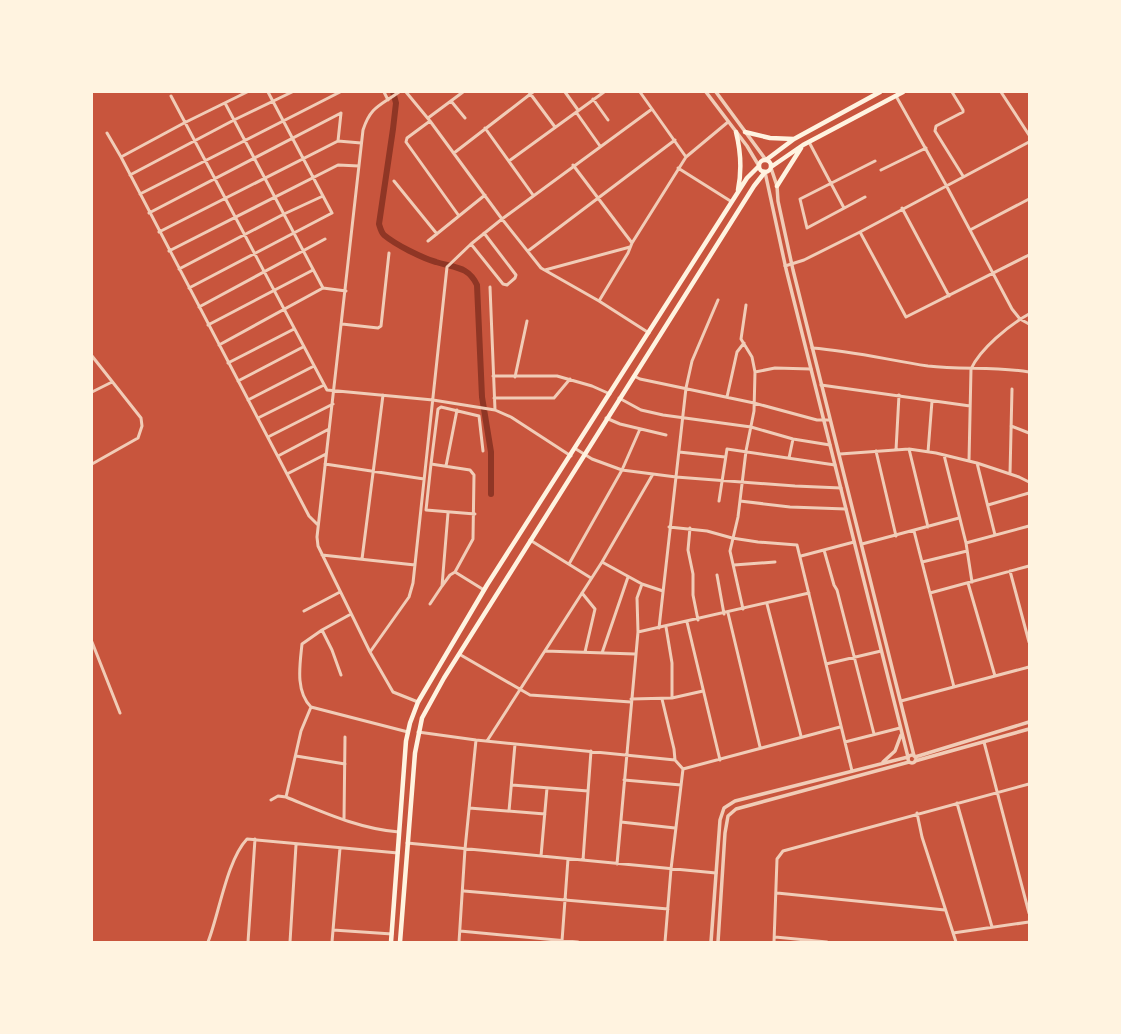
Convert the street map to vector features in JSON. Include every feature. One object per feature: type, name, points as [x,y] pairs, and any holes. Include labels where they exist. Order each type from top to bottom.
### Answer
[{"type":"main road","points":[[391,942],[408,732],[418,702],[485,590],[747,178],[762,161],[766,160],[794,139],[880,92]]},
{"type":"main road","points":[[400,942],[410,791],[418,732],[422,718],[459,654],[606,418],[754,186],[765,172],[803,145],[903,92]]},
{"type":"main road","points":[[736,132],[741,163],[737,193]]},
{"type":"main road","points":[[745,132],[770,138],[794,139]]},
{"type":"main road","points":[[777,186],[803,145]]},
{"type":"main road","points":[[766,160],[770,162],[771,168]]},
{"type":"main road","points":[[759,166],[762,171],[765,172]]},
{"type":"street","points":[[121,157],[184,123],[247,92]]},
{"type":"street","points":[[189,288],[332,213],[268,92]]},
{"type":"street","points":[[130,175],[234,120],[292,92]]},
{"type":"street","points":[[140,194],[340,92]]},
{"type":"street","points":[[384,92],[390,99]]},
{"type":"street","points":[[400,92],[373,109],[368,116],[363,130],[346,291],[318,525],[318,546],[370,652],[393,692],[418,702]]},
{"type":"street","points":[[406,92],[454,153],[502,219],[545,270],[599,301],[649,333]]},
{"type":"street","points":[[459,216],[406,142],[407,138],[459,93],[463,92]]},
{"type":"street","points":[[566,92],[600,146]]},
{"type":"street","points":[[509,161],[604,92]]},
{"type":"street","points":[[640,92],[686,157]]},
{"type":"street","points":[[706,92],[759,166]]},
{"type":"street","points":[[716,92],[766,160]]},
{"type":"street","points":[[952,92],[963,110],[962,112],[936,126],[935,131],[963,176]]},
{"type":"street","points":[[1001,92],[1029,135]]},
{"type":"street","points":[[454,153],[531,93],[555,127]]},
{"type":"street","points":[[171,96],[224,199],[327,390],[433,400],[479,409],[495,410],[511,417],[570,456]]},
{"type":"street","points":[[896,96],[926,148],[1012,309],[1020,319],[1029,324]]},
{"type":"street","points":[[593,99],[608,120]]},
{"type":"street","points":[[451,101],[465,118]]},
{"type":"street","points":[[225,103],[323,288]]},
{"type":"street","points":[[370,652],[409,597],[413,583],[448,267],[471,244],[502,219],[573,165],[652,109]]},
{"type":"street","points":[[150,213],[341,113],[338,141]]},
{"type":"street","points":[[599,301],[678,168],[686,157],[728,122]]},
{"type":"street","points":[[485,128],[533,195]]},
{"type":"street","points":[[106,133],[121,157],[287,474],[310,516],[318,525]]},
{"type":"street","points":[[528,251],[675,140]]},
{"type":"street","points":[[159,232],[338,141],[361,143]]},
{"type":"street","points":[[809,142],[844,208]]},
{"type":"street","points":[[785,266],[792,265],[860,232],[902,208],[1029,142]]},
{"type":"street","points":[[881,170],[926,148]]},
{"type":"street","points":[[865,197],[808,228],[800,199],[875,161]]},
{"type":"street","points":[[169,251],[235,218],[274,196],[338,165],[359,166]]},
{"type":"street","points":[[573,165],[631,245]]},
{"type":"street","points":[[678,168],[732,202]]},
{"type":"street","points":[[771,168],[777,186],[778,201],[812,348],[840,454],[915,758]]},
{"type":"street","points":[[765,172],[785,266],[909,762]]},
{"type":"street","points":[[394,180],[437,234]]},
{"type":"street","points":[[428,241],[485,195]]},
{"type":"street","points":[[179,269],[284,214],[323,196]]},
{"type":"street","points":[[970,230],[1029,199]]},
{"type":"street","points":[[902,208],[949,296]]},
{"type":"street","points":[[860,232],[906,318],[1029,255]]},
{"type":"street","points":[[471,244],[503,284],[507,285],[515,278],[516,275],[484,233]]},
{"type":"street","points":[[199,307],[325,239]]},
{"type":"street","points":[[545,270],[631,245]]},
{"type":"street","points":[[342,324],[378,328],[381,326],[389,253]]},
{"type":"street","points":[[208,325],[313,270]]},
{"type":"street","points":[[490,287],[495,410]]},
{"type":"street","points":[[219,345],[323,288],[346,291]]},
{"type":"street","points":[[659,628],[686,388],[692,361],[718,300]]},
{"type":"street","points":[[743,609],[730,551],[740,502],[746,451],[754,403],[755,372],[752,357],[741,339],[746,305]]},
{"type":"street","points":[[969,461],[971,370],[976,358],[1020,319],[1029,314]]},
{"type":"street","points":[[515,377],[527,321]]},
{"type":"street","points":[[228,363],[294,328]]},
{"type":"street","points":[[727,397],[737,352],[744,343]]},
{"type":"street","points":[[238,381],[303,347]]},
{"type":"street","points":[[812,348],[848,351],[928,366],[971,370],[1006,368],[1029,372]]},
{"type":"street","points":[[92,356],[141,418],[141,433],[138,438],[92,464]]},
{"type":"street","points":[[248,400],[314,366]]},
{"type":"street","points":[[755,372],[775,368],[811,369]]},
{"type":"street","points":[[493,376],[557,376],[570,379],[610,394]]},
{"type":"street","points":[[633,376],[640,379],[754,403],[817,420],[830,420]]},
{"type":"street","points":[[494,398],[554,398],[570,379]]},
{"type":"street","points":[[92,392],[112,382]]},
{"type":"street","points":[[258,418],[324,384]]},
{"type":"street","points":[[822,385],[970,406]]},
{"type":"street","points":[[1010,474],[1012,390]]},
{"type":"street","points":[[362,559],[383,395]]},
{"type":"street","points":[[896,450],[900,395]]},
{"type":"street","points":[[619,398],[641,410],[663,415],[751,427],[793,439],[830,445]]},
{"type":"street","points":[[928,452],[932,400]]},
{"type":"street","points":[[268,437],[332,404]]},
{"type":"street","points":[[475,514],[428,511],[426,509],[438,409],[441,407],[457,410],[477,415],[481,418],[483,451]]},
{"type":"street","points":[[446,466],[457,410]]},
{"type":"street","points":[[606,418],[620,424],[666,435]]},
{"type":"street","points":[[1011,426],[1029,433]]},
{"type":"street","points":[[278,456],[329,429]]},
{"type":"street","points":[[569,564],[622,470],[640,429]]},
{"type":"street","points":[[788,458],[793,439]]},
{"type":"street","points":[[719,501],[727,448],[835,465]]},
{"type":"street","points":[[576,449],[592,459],[622,470],[676,477],[841,488]]},
{"type":"street","points":[[840,454],[876,450],[909,449],[977,463],[1029,482]]},
{"type":"street","points":[[909,449],[928,527]]},
{"type":"street","points":[[876,450],[896,536]]},
{"type":"street","points":[[679,452],[725,457]]},
{"type":"street","points":[[287,474],[326,454]]},
{"type":"street","points":[[944,455],[966,543],[972,582]]},
{"type":"street","points":[[977,463],[996,535]]},
{"type":"street","points":[[325,464],[424,479]]},
{"type":"street","points":[[430,604],[450,575],[456,572],[473,539],[475,514],[474,474],[470,470],[431,464]]},
{"type":"street","points":[[487,741],[602,562],[653,474]]},
{"type":"street","points":[[988,505],[1029,493]]},
{"type":"street","points":[[740,502],[846,509]]},
{"type":"street","points":[[442,586],[448,513]]},
{"type":"street","points":[[862,544],[959,518]]},
{"type":"street","points":[[966,543],[1029,526]]},
{"type":"street","points":[[670,528],[690,528],[732,538],[797,545],[801,556],[840,726],[852,771]]},
{"type":"street","points":[[690,528],[688,550],[693,574],[693,595],[698,620]]},
{"type":"street","points":[[914,531],[954,687]]},
{"type":"street","points":[[530,540],[591,578]]},
{"type":"street","points":[[801,556],[854,542]]},
{"type":"street","points":[[824,550],[834,585],[837,590],[874,734]]},
{"type":"street","points":[[922,562],[967,551]]},
{"type":"street","points":[[322,555],[415,564]]},
{"type":"street","points":[[602,562],[642,584],[663,591]]},
{"type":"street","points":[[734,565],[776,562]]},
{"type":"street","points":[[930,593],[1029,566]]},
{"type":"street","points":[[1010,571],[1029,642]]},
{"type":"street","points":[[456,572],[485,590]]},
{"type":"street","points":[[717,575],[760,747]]},
{"type":"street","points":[[602,653],[628,577]]},
{"type":"street","points":[[968,583],[995,676]]},
{"type":"street","points":[[617,864],[638,632],[636,616],[638,598],[642,584]]},
{"type":"street","points":[[304,611],[340,592]]},
{"type":"street","points":[[582,593],[595,609],[585,652]]},
{"type":"street","points":[[638,632],[726,614],[809,593]]},
{"type":"street","points":[[767,604],[800,736]]},
{"type":"street","points":[[351,614],[322,630],[302,644],[300,683],[305,701],[311,707],[408,732]]},
{"type":"street","points":[[687,622],[720,760]]},
{"type":"street","points":[[666,627],[672,663],[672,698]]},
{"type":"street","points":[[322,630],[341,675]]},
{"type":"street","points":[[92,642],[120,713]]},
{"type":"street","points":[[545,651],[635,654]]},
{"type":"street","points":[[826,664],[881,651]]},
{"type":"street","points":[[459,654],[530,695],[631,700],[672,698],[704,691]]},
{"type":"street","points":[[901,701],[1029,667]]},
{"type":"street","points":[[662,699],[674,749],[675,760],[683,769],[675,828],[665,942]]},
{"type":"street","points":[[286,797],[301,731],[311,707]]},
{"type":"street","points":[[711,942],[720,820],[724,808],[735,801],[869,766],[908,757],[915,758],[984,742],[1029,729],[1028,723],[915,758],[909,762],[871,774],[736,809],[728,816],[724,842],[718,942]]},
{"type":"street","points":[[683,769],[840,726]]},
{"type":"street","points":[[845,742],[900,728]]},
{"type":"street","points":[[418,732],[476,740],[675,760]]},
{"type":"street","points":[[880,764],[895,751],[902,733]]},
{"type":"street","points":[[344,820],[345,737]]},
{"type":"street","points":[[459,942],[464,891],[465,849],[476,740]]},
{"type":"street","points":[[984,742],[1029,912]]},
{"type":"street","points":[[509,811],[515,744]]},
{"type":"street","points":[[583,860],[591,751]]},
{"type":"street","points":[[296,756],[344,764]]},
{"type":"street","points":[[869,766],[871,774]]},
{"type":"street","points":[[624,780],[681,784]]},
{"type":"street","points":[[774,942],[777,893],[777,859],[783,851],[917,813],[1029,784]]},
{"type":"street","points":[[512,785],[588,791]]},
{"type":"street","points":[[541,856],[547,788]]},
{"type":"street","points":[[271,800],[278,796],[286,797],[344,820],[380,831],[399,832]]},
{"type":"street","points":[[957,803],[992,927]]},
{"type":"street","points":[[469,808],[545,814]]},
{"type":"street","points":[[917,813],[922,837],[956,942]]},
{"type":"street","points":[[621,822],[675,828]]},
{"type":"street","points":[[208,942],[215,924],[230,870],[245,841],[255,839],[296,845],[398,852]]},
{"type":"street","points":[[248,942],[255,839]]},
{"type":"street","points":[[718,842],[724,842]]},
{"type":"street","points":[[407,843],[716,873]]},
{"type":"street","points":[[290,942],[296,845]]},
{"type":"street","points":[[332,942],[340,848]]},
{"type":"street","points":[[562,941],[568,859]]},
{"type":"street","points":[[464,891],[668,909]]},
{"type":"street","points":[[777,893],[945,910]]},
{"type":"street","points":[[952,933],[1029,922]]},
{"type":"street","points":[[333,930],[392,934]]},
{"type":"street","points":[[460,931],[578,942]]},
{"type":"street","points":[[520,942],[521,937]]},
{"type":"street","points":[[775,937],[827,942]]},
{"type":"waterway","points":[[393,92],[396,103],[379,224],[384,235],[395,243],[424,258],[465,271],[477,285],[482,397],[491,452],[491,494]]}]
